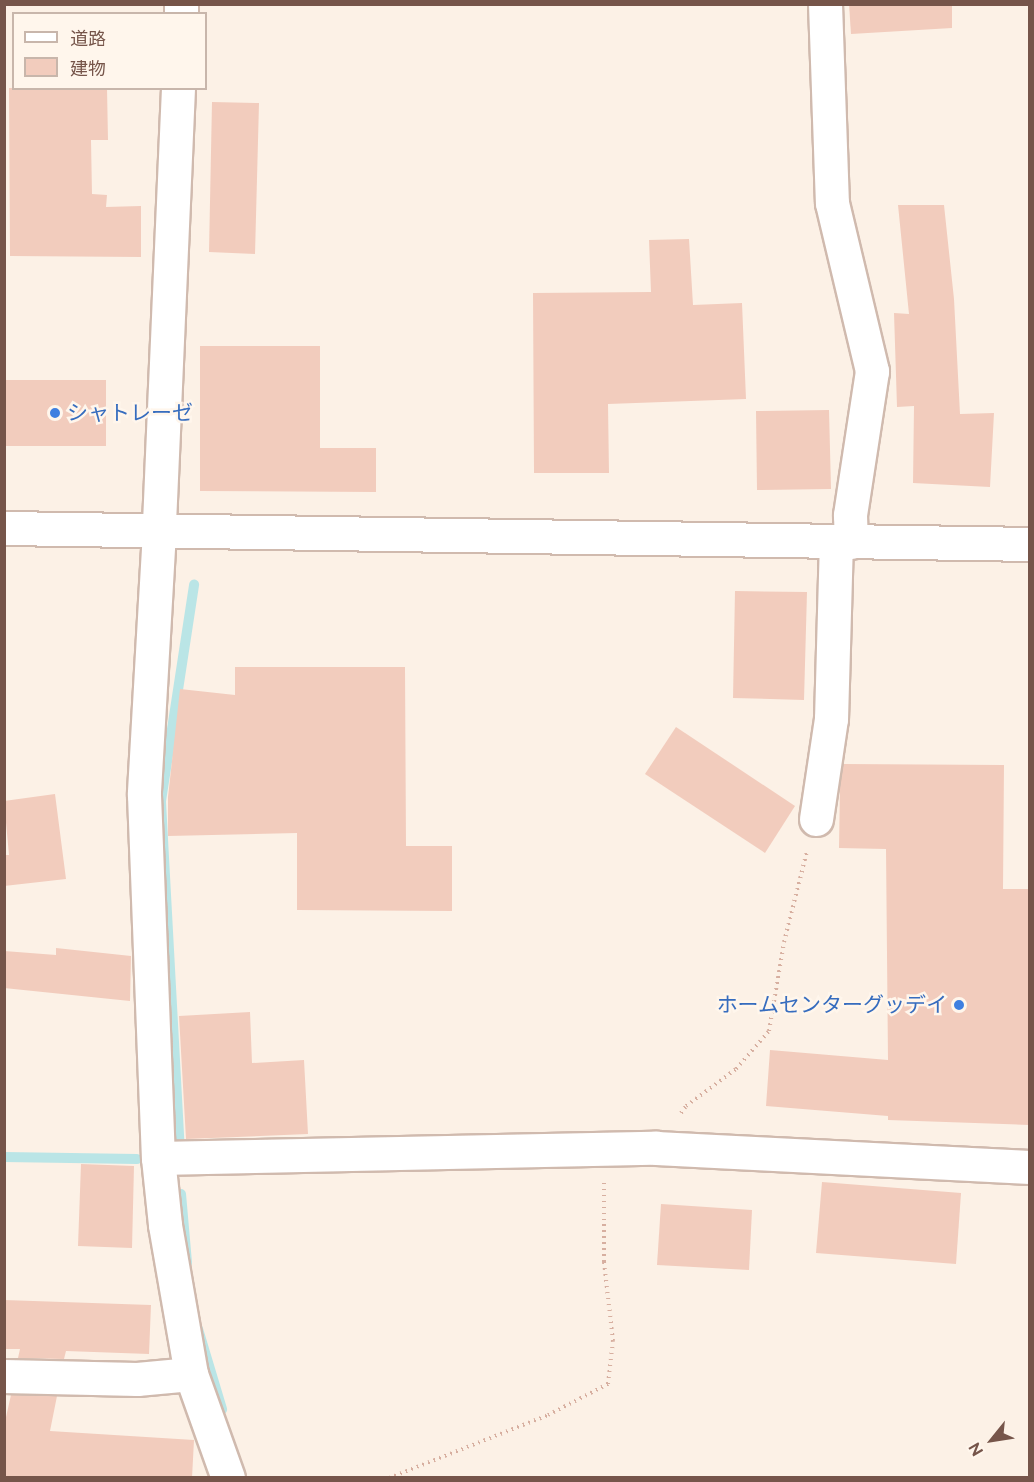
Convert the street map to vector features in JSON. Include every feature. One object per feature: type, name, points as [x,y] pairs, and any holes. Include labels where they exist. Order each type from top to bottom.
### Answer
[{"type":"street","points":[[816,819],[831,719],[844,542],[872,371],[832,203],[825,4]]},
{"type":"street","points":[[178,90],[159,531],[144,795],[158,1158],[165,1225],[191,1374],[228,1478]]},
{"type":"street","points":[[4,528],[1029,544]]},
{"type":"street","points":[[158,1158],[656,1148],[1029,1167]]},
{"type":"street","points":[[4,1376],[137,1379],[191,1374]]},
{"type":"path","points":[[656,1148],[686,1106],[736,1069],[769,1031],[784,942],[816,819]]},
{"type":"path","points":[[389,1478],[548,1415],[608,1384],[613,1341],[604,1250],[604,1169],[609,1149]]},
{"type":"building","points":[[849,4],[952,4],[952,28],[851,34]]},
{"type":"building","points":[[9,88],[12,90],[107,90],[108,140],[91,140],[92,194],[107,195],[106,207],[141,206],[141,257],[10,256]]},
{"type":"building","points":[[212,102],[259,103],[255,254],[209,252]]},
{"type":"building","points":[[898,205],[944,205],[954,299],[960,414],[994,413],[990,487],[913,483],[914,406],[897,407],[894,313],[909,314]]},
{"type":"building","points":[[689,239],[693,305],[742,303],[746,399],[608,404],[609,473],[534,473],[533,293],[651,292],[649,240]]},
{"type":"building","points":[[200,346],[320,346],[320,448],[376,448],[376,492],[200,491]]},
{"type":"building","name":"シャトレーゼ","points":[[4,380],[106,380],[106,446],[4,446]]},
{"type":"building","points":[[829,410],[831,489],[757,490],[756,411]]},
{"type":"building","points":[[735,591],[807,592],[804,700],[733,698]]},
{"type":"building","points":[[235,667],[405,667],[406,846],[452,846],[452,911],[297,910],[297,833],[168,836],[168,797],[180,689],[235,695]]},
{"type":"building","points":[[676,727],[795,806],[765,853],[645,774]]},
{"type":"building","points":[[843,764],[1004,765],[1003,889],[1029,889],[1029,1125],[888,1120],[888,1116],[766,1106],[770,1050],[888,1060],[886,849],[839,848],[840,787]]},
{"type":"building","points":[[55,794],[66,879],[4,886],[4,855],[9,855],[4,801]]},
{"type":"building","points":[[56,948],[131,956],[130,1001],[4,988],[4,951],[56,955]]},
{"type":"building","points":[[250,1012],[252,1063],[304,1060],[308,1134],[186,1139],[179,1016]]},
{"type":"building","points":[[81,1164],[134,1166],[132,1248],[78,1246]]},
{"type":"building","points":[[822,1182],[961,1193],[956,1264],[816,1253]]},
{"type":"building","points":[[661,1204],[752,1210],[749,1270],[657,1265]]},
{"type":"building","points":[[4,1300],[151,1305],[149,1354],[66,1351],[64,1359],[18,1358],[20,1349],[4,1349]]},
{"type":"building","points":[[11,1395],[57,1396],[50,1431],[194,1440],[192,1478],[4,1478],[4,1426]]},
{"type":"waterway","points":[[180,1153],[161,801],[194,585]]},
{"type":"waterway","points":[[4,1157],[137,1159]]},
{"type":"waterway","points":[[181,1194],[187,1263]]},
{"type":"waterway","points":[[198,1329],[222,1409]]},
{"type":"place","name":"シャトレーゼ","points":[[55,413]]},
{"type":"place","name":"ホームセンターグッデイ","points":[[959,1005]]}]
